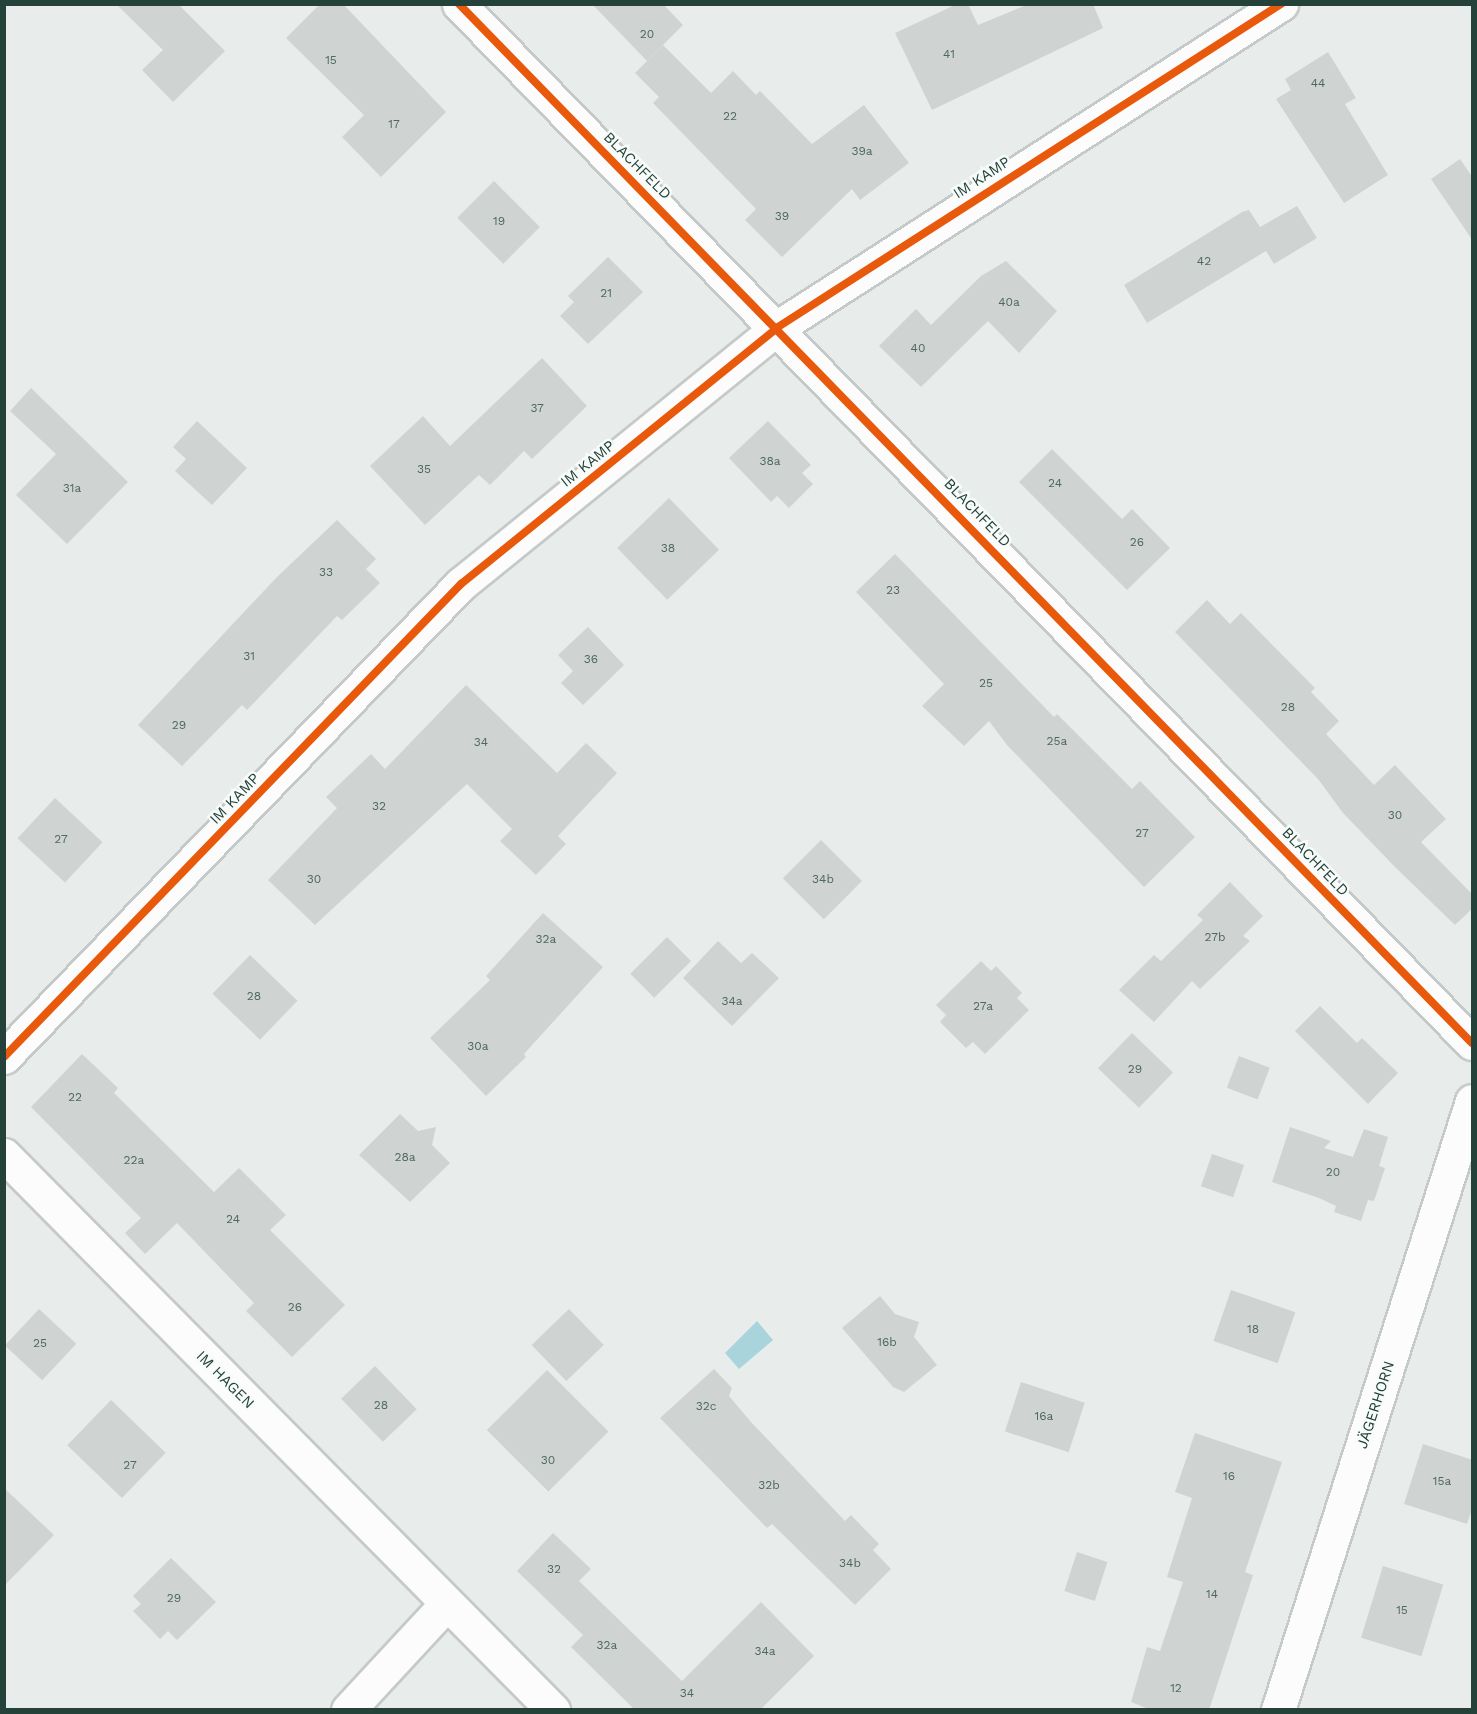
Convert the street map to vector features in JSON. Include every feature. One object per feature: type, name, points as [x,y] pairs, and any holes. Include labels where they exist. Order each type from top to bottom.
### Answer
[{"type":"street","name":"BLACHFELD","points":[[459,4],[778,327],[1473,1043]]},
{"type":"street","name":"IM KAMP","points":[[4,1057],[461,584],[778,327],[1281,4]]},
{"type":"street","name":"JÄGERHORN","points":[[1278,1710],[1473,1101]]},
{"type":"street","name":"IM HAGEN","points":[[4,1155],[553,1710]]},
{"type":"street","points":[[348,1710],[446,1604]]},
{"type":"water","points":[[757,1321],[773,1340],[739,1369],[725,1353]]},
{"type":"building","points":[[116,4],[178,4],[225,51],[173,102],[142,70],[163,50]]},
{"type":"building","points":[[320,4],[343,4],[446,112],[381,177],[342,137],[364,115],[286,38]]},
{"type":"building","points":[[592,4],[663,4],[683,25],[647,61]]},
{"type":"building","points":[[957,4],[968,4],[978,25],[1029,4],[1093,4],[1103,28],[932,110],[895,33]]},
{"type":"building","points":[[663,45],[711,93],[733,71],[756,95],[760,91],[812,144],[864,105],[909,163],[860,200],[852,189],[782,257],[745,220],[756,209],[653,103],[659,97],[635,73]]},
{"type":"building","points":[[1328,52],[1356,98],[1345,104],[1388,175],[1344,203],[1276,99],[1291,90],[1285,79]]},
{"type":"building","points":[[1460,159],[1473,178],[1473,241],[1431,179]]},
{"type":"building","points":[[494,181],[540,227],[503,264],[457,218]]},
{"type":"building","points":[[1297,206],[1317,238],[1274,264],[1266,251],[1147,323],[1124,285],[1242,212],[1249,210],[1260,227]]},
{"type":"building","points":[[608,257],[643,292],[588,344],[560,316],[574,302],[568,296]]},
{"type":"building","points":[[1006,261],[1057,311],[1019,353],[988,321],[921,387],[879,346],[916,309],[931,325],[981,276]]},
{"type":"building","points":[[542,358],[587,406],[532,459],[524,451],[490,485],[479,475],[425,525],[370,466],[423,416],[450,446]]},
{"type":"building","points":[[31,388],[128,482],[67,544],[16,495],[56,454],[10,411]]},
{"type":"building","points":[[197,421],[247,468],[212,505],[175,471],[186,459],[173,447]]},
{"type":"building","points":[[768,421],[811,465],[802,473],[813,484],[789,508],[777,496],[771,502],[729,458]]},
{"type":"building","points":[[1052,449],[1122,519],[1132,509],[1170,548],[1127,590],[1019,482]]},
{"type":"building","points":[[669,498],[719,550],[667,600],[617,548]]},
{"type":"building","points":[[337,520],[376,559],[366,569],[380,583],[342,620],[337,616],[247,710],[242,705],[182,766],[138,725],[276,578]]},
{"type":"building","points":[[895,554],[1054,717],[1057,714],[1132,789],[1140,781],[1195,837],[1144,887],[1007,745],[989,721],[964,746],[922,706],[944,684],[856,592]]},
{"type":"building","points":[[1207,600],[1230,624],[1241,613],[1315,688],[1311,692],[1339,721],[1326,734],[1374,785],[1395,765],[1446,819],[1421,842],[1473,895],[1473,908],[1455,925],[1343,813],[1318,779],[1175,632]]},
{"type":"building","points":[[588,627],[624,665],[583,705],[561,683],[573,671],[558,655]]},
{"type":"building","points":[[466,685],[557,773],[586,743],[617,773],[558,836],[566,844],[536,875],[500,841],[512,829],[467,784],[315,925],[268,880],[337,808],[326,797],[371,754],[385,769]]},
{"type":"building","points":[[55,798],[103,842],[65,883],[17,838]]},
{"type":"building","points":[[821,840],[862,881],[824,919],[783,878]]},
{"type":"building","points":[[1230,882],[1263,916],[1243,936],[1250,941],[1200,989],[1192,981],[1154,1022],[1119,990],[1154,955],[1161,961],[1203,920],[1197,915]]},
{"type":"building","points":[[543,913],[603,967],[524,1054],[526,1057],[486,1096],[430,1038],[490,980],[486,976]]},
{"type":"building","points":[[667,937],[691,961],[654,998],[630,974]]},
{"type":"building","points":[[718,941],[741,963],[752,953],[779,978],[732,1026],[683,978]]},
{"type":"building","points":[[250,955],[297,1001],[260,1040],[212,994]]},
{"type":"building","points":[[981,961],[991,971],[996,966],[1022,993],[1017,998],[1029,1010],[985,1054],[973,1042],[966,1048],[940,1022],[946,1015],[936,1005]]},
{"type":"building","points":[[1320,1006],[1357,1043],[1362,1038],[1398,1073],[1368,1104],[1295,1031]]},
{"type":"building","points":[[1132,1033],[1173,1073],[1139,1108],[1098,1068]]},
{"type":"building","points":[[82,1054],[118,1088],[114,1093],[214,1192],[239,1168],[286,1215],[270,1230],[345,1305],[292,1357],[246,1311],[254,1303],[177,1223],[145,1254],[125,1233],[141,1218],[31,1107]]},
{"type":"building","points":[[1239,1056],[1270,1068],[1258,1100],[1227,1088]]},
{"type":"building","points":[[400,1114],[418,1131],[436,1127],[432,1145],[450,1163],[410,1202],[359,1155]]},
{"type":"building","points":[[1290,1127],[1331,1141],[1324,1148],[1353,1157],[1364,1129],[1388,1137],[1379,1166],[1385,1168],[1374,1201],[1368,1200],[1361,1221],[1334,1212],[1336,1206],[1319,1198],[1272,1182]]},
{"type":"building","points":[[1212,1154],[1244,1165],[1233,1197],[1201,1186]]},
{"type":"building","points":[[1231,1290],[1295,1312],[1278,1363],[1213,1341]]},
{"type":"building","points":[[880,1296],[895,1314],[919,1322],[914,1337],[937,1365],[904,1392],[893,1387],[842,1328]]},
{"type":"building","points":[[39,1309],[76,1344],[42,1380],[5,1346]]},
{"type":"building","points":[[569,1309],[604,1345],[566,1381],[532,1345]]},
{"type":"building","points":[[375,1366],[417,1409],[383,1442],[341,1399]]},
{"type":"building","points":[[714,1369],[732,1388],[729,1396],[751,1422],[845,1521],[851,1515],[879,1544],[873,1550],[891,1569],[855,1605],[772,1524],[767,1528],[660,1418]]},
{"type":"building","points":[[547,1370],[609,1432],[548,1492],[487,1430]]},
{"type":"building","points":[[1021,1382],[1085,1403],[1069,1452],[1005,1431]]},
{"type":"building","points":[[111,1400],[166,1453],[122,1498],[67,1445]]},
{"type":"building","points":[[1195,1433],[1282,1462],[1245,1572],[1253,1575],[1209,1710],[1151,1710],[1131,1702],[1147,1647],[1160,1651],[1183,1582],[1167,1577],[1192,1498],[1175,1492]]},
{"type":"building","points":[[1423,1444],[1473,1460],[1473,1506],[1467,1524],[1404,1504]]},
{"type":"building","points":[[4,1488],[54,1535],[4,1586]]},
{"type":"building","points":[[553,1533],[591,1569],[579,1581],[682,1681],[761,1602],[814,1656],[760,1710],[635,1710],[571,1647],[583,1635],[517,1571]]},
{"type":"building","points":[[1077,1552],[1107,1562],[1095,1601],[1064,1591]]},
{"type":"building","points":[[171,1558],[216,1602],[177,1640],[168,1631],[160,1639],[133,1611],[141,1604],[133,1596]]},
{"type":"building","points":[[1383,1566],[1443,1584],[1421,1656],[1361,1638]]},
{"type":"cycle path","points":[[459,4],[1472,1043]]},
{"type":"cycle path","points":[[4,1057],[461,584],[778,327],[1281,4]]}]
